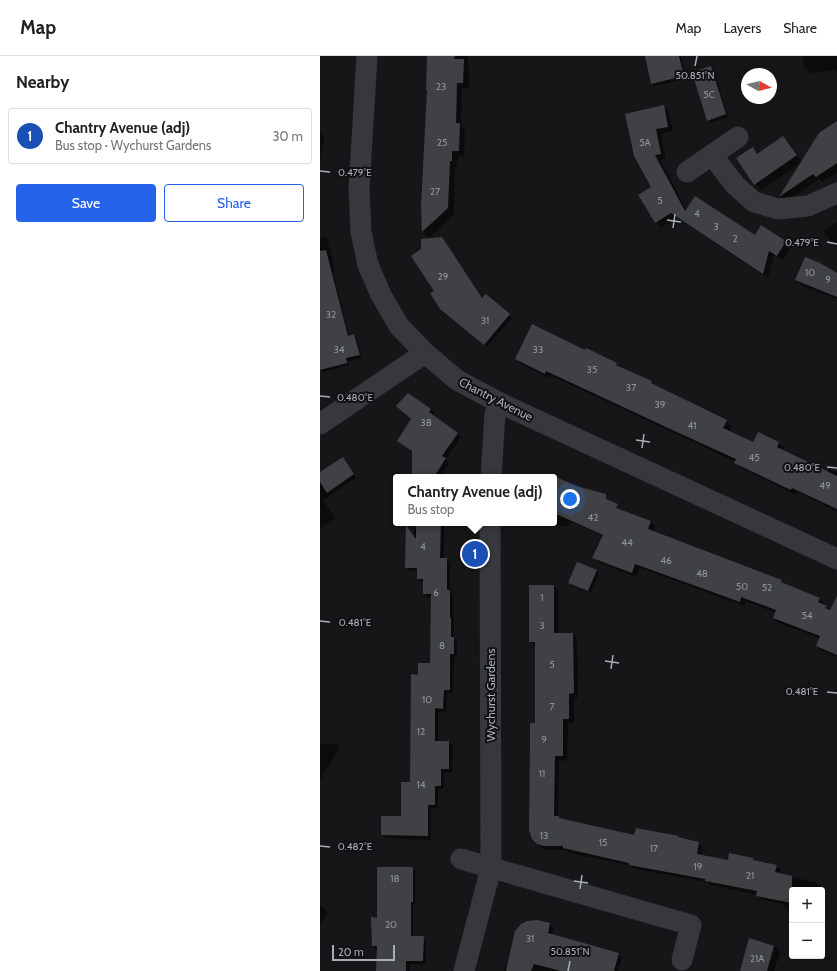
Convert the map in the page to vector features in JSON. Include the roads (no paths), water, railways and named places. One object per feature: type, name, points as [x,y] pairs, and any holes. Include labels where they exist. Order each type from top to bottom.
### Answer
[{"type":"street","name":"Chantry Avenue","points":[[367,56],[359,189],[360,232],[368,265],[381,295],[399,326],[425,353],[457,380],[500,403],[837,559]]},
{"type":"street","points":[[687,172],[738,137]]},
{"type":"street","points":[[712,155],[735,185],[754,202],[778,208],[808,206],[837,193]]},
{"type":"street","points":[[320,424],[425,353]]},
{"type":"street","points":[[491,474],[495,414],[500,403]]},
{"type":"street","name":"Wychurst Gardens","points":[[464,971],[491,868],[490,526]]},
{"type":"street","points":[[461,859],[691,925],[682,960]]},
{"type":"place","name":"Chantry Avenue (adj)","points":[[475,554]]}]
